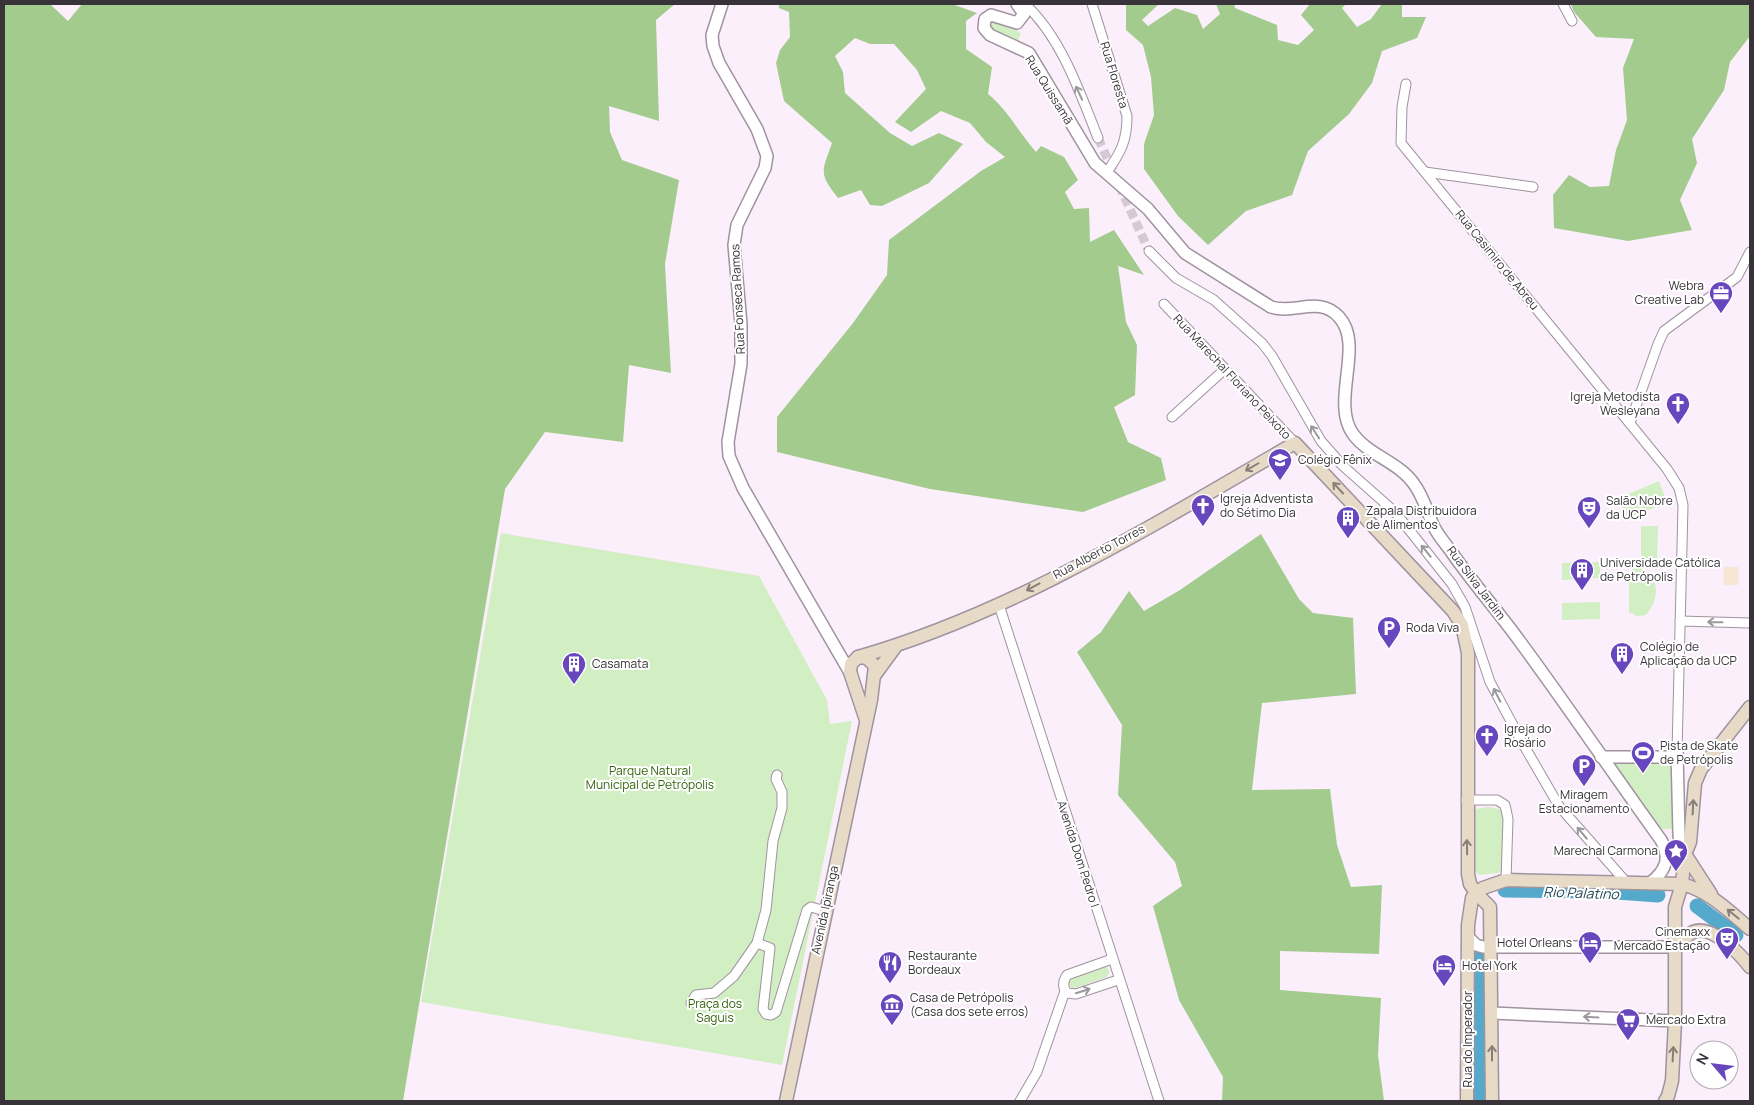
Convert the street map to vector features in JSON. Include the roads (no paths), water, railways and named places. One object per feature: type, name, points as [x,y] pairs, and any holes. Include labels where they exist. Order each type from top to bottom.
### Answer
[{"type":"main road","name":"Rua Alberto Torres","points":[[858,657],[896,646],[999,605],[1110,548],[1295,443]]},
{"type":"main road","name":"Rua Marechal Floriano Peixoto","points":[[1295,443],[1440,596],[1462,625],[1468,653],[1466,800],[1468,874],[1470,884],[1476,893]]},
{"type":"main road","points":[[852,676],[856,680],[865,682],[875,674],[896,646]]},
{"type":"main road","points":[[866,720],[852,676],[851,664],[858,657],[867,658],[873,662],[875,674]]},
{"type":"main road","name":"Avenida Ipiranga","points":[[786,1101],[824,911],[875,674]]},
{"type":"main road","points":[[1664,1101],[1668,1096],[1672,1081],[1675,1021],[1675,907],[1682,884],[1684,854],[1690,842],[1697,775],[1750,707]]},
{"type":"main road","points":[[1684,854],[1715,900]]},
{"type":"main road","points":[[1476,893],[1483,888],[1506,880],[1682,884],[1701,890],[1750,929]]},
{"type":"main road","points":[[1654,883],[1667,892],[1675,907]]},
{"type":"main road","name":"Rua do Imperador","points":[[1467,1101],[1468,937],[1472,898],[1476,893],[1490,907],[1492,1101]]},
{"type":"main road","points":[[1675,947],[1693,932],[1702,931],[1713,934],[1730,946],[1750,968]]},
{"type":"main road","points":[[1468,955],[1477,951],[1491,949]]},
{"type":"street","name":"Rua Fonseca Ramos","points":[[722,4],[712,34],[719,63],[760,137],[767,156],[766,168],[737,225],[734,244],[741,324],[742,364],[729,426],[729,456],[743,488],[852,676]]},
{"type":"street","name":"Rua Floresta","points":[[1092,4],[1127,116],[1127,134],[1121,152],[1107,172]]},
{"type":"street","points":[[1563,4],[1572,21]]},
{"type":"street","points":[[1023,7],[1042,20],[1098,138]]},
{"type":"street","name":"Rua Quissamã","points":[[1023,7],[1017,23],[991,15],[985,19],[984,28],[990,35],[1029,53],[1094,163],[1107,172]]},
{"type":"street","name":"Rua Casimiro de Abreu","points":[[1406,84],[1402,107],[1401,143],[1630,423],[1667,469],[1679,488],[1683,505],[1675,756]]},
{"type":"street","name":"Rua Silva Jardim","points":[[1107,172],[1148,209],[1185,254],[1218,276],[1276,309],[1313,306],[1328,309],[1339,317],[1346,330],[1348,343],[1345,405],[1347,421],[1353,434],[1404,471],[1416,485],[1434,526],[1450,551],[1520,642],[1664,845]]},
{"type":"street","points":[[1426,172],[1533,187]]},
{"type":"street","points":[[1149,251],[1176,278],[1214,300],[1262,344],[1272,356],[1321,441],[1344,466],[1395,512],[1452,584],[1464,607],[1490,682],[1559,806],[1626,882]]},
{"type":"street","points":[[1630,423],[1664,331],[1737,277],[1750,252]]},
{"type":"street","name":"Rua Marechal Floriano Peixoto","points":[[1164,304],[1295,443]]},
{"type":"street","points":[[1172,417],[1225,369]]},
{"type":"street","name":"Avenida Dom Pedro I","points":[[999,605],[1118,980],[1159,1101]]},
{"type":"street","points":[[1680,621],[1750,623]]},
{"type":"street","points":[[834,647],[850,656],[858,657]]},
{"type":"street","points":[[1601,756],[1675,756],[1680,845],[1684,854],[1671,853],[1664,845]]},
{"type":"street","points":[[691,1003],[696,995],[714,993],[734,976],[757,943],[766,910],[773,841],[782,808],[782,792],[776,779],[777,775]]},
{"type":"street","points":[[1466,800],[1497,800],[1505,805],[1508,819],[1506,880]]},
{"type":"street","points":[[1664,845],[1672,842],[1679,834]]},
{"type":"street","points":[[1654,883],[1660,876],[1667,860],[1664,845]]},
{"type":"street","points":[[757,943],[770,948],[763,1009],[766,1014],[771,1015],[776,1012],[779,1006],[807,910],[810,907],[824,911]]},
{"type":"street","points":[[1468,937],[1476,945],[1491,949],[1675,947]]},
{"type":"street","points":[[1020,1101],[1037,1072],[1066,991],[1063,984],[1067,975],[1112,959]]},
{"type":"street","points":[[1066,991],[1076,994],[1118,980]]},
{"type":"street","points":[[1492,1013],[1675,1021]]},
{"type":"waterway","name":"Rio Palatino","points":[[1505,890],[1603,891],[1658,895]]},
{"type":"waterway","name":"Rio Palatino","points":[[1697,906],[1736,935]]},
{"type":"waterway","name":"Rio Palatino","points":[[1480,1101],[1481,957]]},
{"type":"tunnel","points":[[1098,138],[1113,171]]},
{"type":"tunnel","points":[[1119,185],[1149,251]]},
{"type":"place","name":"Webra Creative Lab","points":[[1721,314]]},
{"type":"place","name":"Igreja Metodista Wesleyana","points":[[1678,425]]},
{"type":"place","name":"Colégio Fênix","points":[[1280,481]]},
{"type":"place","name":"Igreja Adventista do Sétimo Dia","points":[[1203,527]]},
{"type":"place","name":"Salão Nobre da UCP","points":[[1589,529]]},
{"type":"place","name":"Zapala Distribuidora de Alimentos","points":[[1348,539]]},
{"type":"place","name":"Universidade Católica de Petrópolis","points":[[1582,591]]},
{"type":"place","name":"Roda Viva","points":[[1389,649]]},
{"type":"place","name":"Colégio de Aplicação da UCP","points":[[1622,675]]},
{"type":"place","name":"Casamata","points":[[574,685]]},
{"type":"place","name":"Igreja do Rosário","points":[[1487,757]]},
{"type":"place","name":"Pista de Skate de Petrópolis","points":[[1643,774]]},
{"type":"place","name":"Miragem Estacionamento","points":[[1584,787]]},
{"type":"place","name":"Marechal Carmona","points":[[1676,872]]},
{"type":"place","name":"Cinemaxx Mercado Estação","points":[[1727,960]]},
{"type":"place","name":"Hotel Orleans","points":[[1590,964]]},
{"type":"place","name":"Restaurante Bordeaux","points":[[890,984]]},
{"type":"place","name":"Hotel York","points":[[1444,987]]},
{"type":"place","name":"Casa de Petrópolis (Casa dos sete erros)","points":[[892,1026]]},
{"type":"place","name":"Mercado Extra","points":[[1628,1041]]},
{"type":"park label","name":"Parque Natural Municipal de Petrópolis","points":[[650,778]]},
{"type":"park label","name":"Praça dos Saguis","points":[[715,1011]]}]
